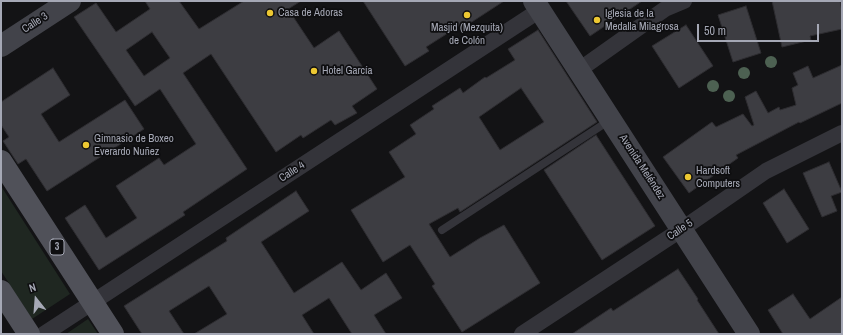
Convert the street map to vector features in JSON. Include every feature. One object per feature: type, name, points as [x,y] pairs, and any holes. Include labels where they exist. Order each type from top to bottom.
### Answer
[{"type":"main road","name":"3","points":[[1,161],[113,334]]},
{"type":"main road","points":[[1,291],[29,334]]},
{"type":"street","points":[[579,70],[665,9],[684,1]]},
{"type":"street","name":"Calle 3","points":[[1,46],[59,4]]},
{"type":"street","name":"Avenida Meléndez","points":[[537,6],[749,334]]},
{"type":"street","name":"Calle 4","points":[[44,334],[537,6]]},
{"type":"street","name":"Calle 5","points":[[522,334],[682,229],[766,171],[842,133]]},
{"type":"lane","points":[[442,230],[610,119]]},
{"type":"shaded area","points":[[1,186],[70,294],[32,319],[1,271]]},
{"type":"shaded area","points":[[88,319],[98,334],[66,334]]},
{"type":"building","points":[[145,1],[179,1],[199,29],[244,1],[301,1],[288,9],[314,48],[339,31],[377,89],[352,106],[357,113],[335,125],[331,120],[303,138],[301,135],[276,152],[211,54],[183,73],[247,169],[183,212],[185,215],[99,270],[65,218],[85,205],[106,238],[137,218],[116,186],[159,158],[164,165],[196,144],[160,89],[135,106],[74,17],[96,3],[116,32],[150,9]],"holes":[[[152,32],[170,58],[144,76],[126,50]]]},
{"type":"building","points":[[363,1],[504,1],[461,29],[459,26],[426,47],[429,51],[405,66]]},
{"type":"building","name":"Iglesia de la Medalla Milagrosa","points":[[566,1],[642,1],[590,36]]},
{"type":"building","points":[[772,1],[840,1],[842,11],[842,29],[810,36],[811,40],[782,47]]},
{"type":"building","points":[[746,6],[761,53],[733,62],[718,15]]},
{"type":"building","points":[[686,25],[713,66],[679,88],[652,46]]},
{"type":"building","points":[[538,30],[597,122],[460,212],[458,208],[429,224],[450,257],[504,225],[540,283],[462,332],[432,286],[435,284],[410,245],[383,262],[351,210],[405,177],[389,152],[416,134],[410,125],[434,109],[432,106],[460,88],[463,93],[485,77],[486,78],[515,60],[508,49]],"holes":[[[521,88],[544,122],[500,150],[479,117]]]},
{"type":"building","points":[[842,65],[842,103],[800,123],[799,122],[736,155],[738,158],[689,193],[663,157],[712,122],[716,127],[743,114],[752,126],[754,125],[745,97],[756,91],[768,113],[779,107],[780,110],[796,105],[792,88],[798,85],[793,73],[808,66],[813,78]]},
{"type":"building","points":[[53,68],[70,95],[41,114],[59,142],[125,100],[144,129],[47,191],[26,159],[18,164],[3,141],[9,137],[1,125],[1,102]]},
{"type":"building","points":[[596,135],[655,226],[602,260],[544,170]]},
{"type":"building","points":[[829,162],[842,192],[831,196],[837,211],[822,217],[803,173]]},
{"type":"building","points":[[784,189],[809,229],[787,243],[763,203]]},
{"type":"building","points":[[296,191],[309,211],[261,242],[294,293],[342,262],[361,290],[386,273],[402,298],[374,315],[386,334],[352,334],[329,298],[302,315],[314,334],[194,334],[227,314],[209,286],[169,311],[184,334],[142,334],[124,306],[227,241],[226,238]]},
{"type":"building","points":[[678,269],[719,334],[572,334],[611,308],[613,311]]},
{"type":"building","points":[[793,294],[810,319],[842,297],[842,334],[783,334],[768,310]]},
{"type":"place","name":"Casa de Adoras","points":[[270,13]]},
{"type":"place","name":"Masjid (Mezquita) de Colón","points":[[467,15]]},
{"type":"place","name":"Iglesia de la Medalla Milagrosa","points":[[597,20]]},
{"type":"place","name":"Hotel García","points":[[314,71]]},
{"type":"place","name":"Gimnasio de Boxeo Everardo Nuñez","points":[[86,145]]},
{"type":"place","name":"Hardsoft Computers","points":[[688,177]]}]
